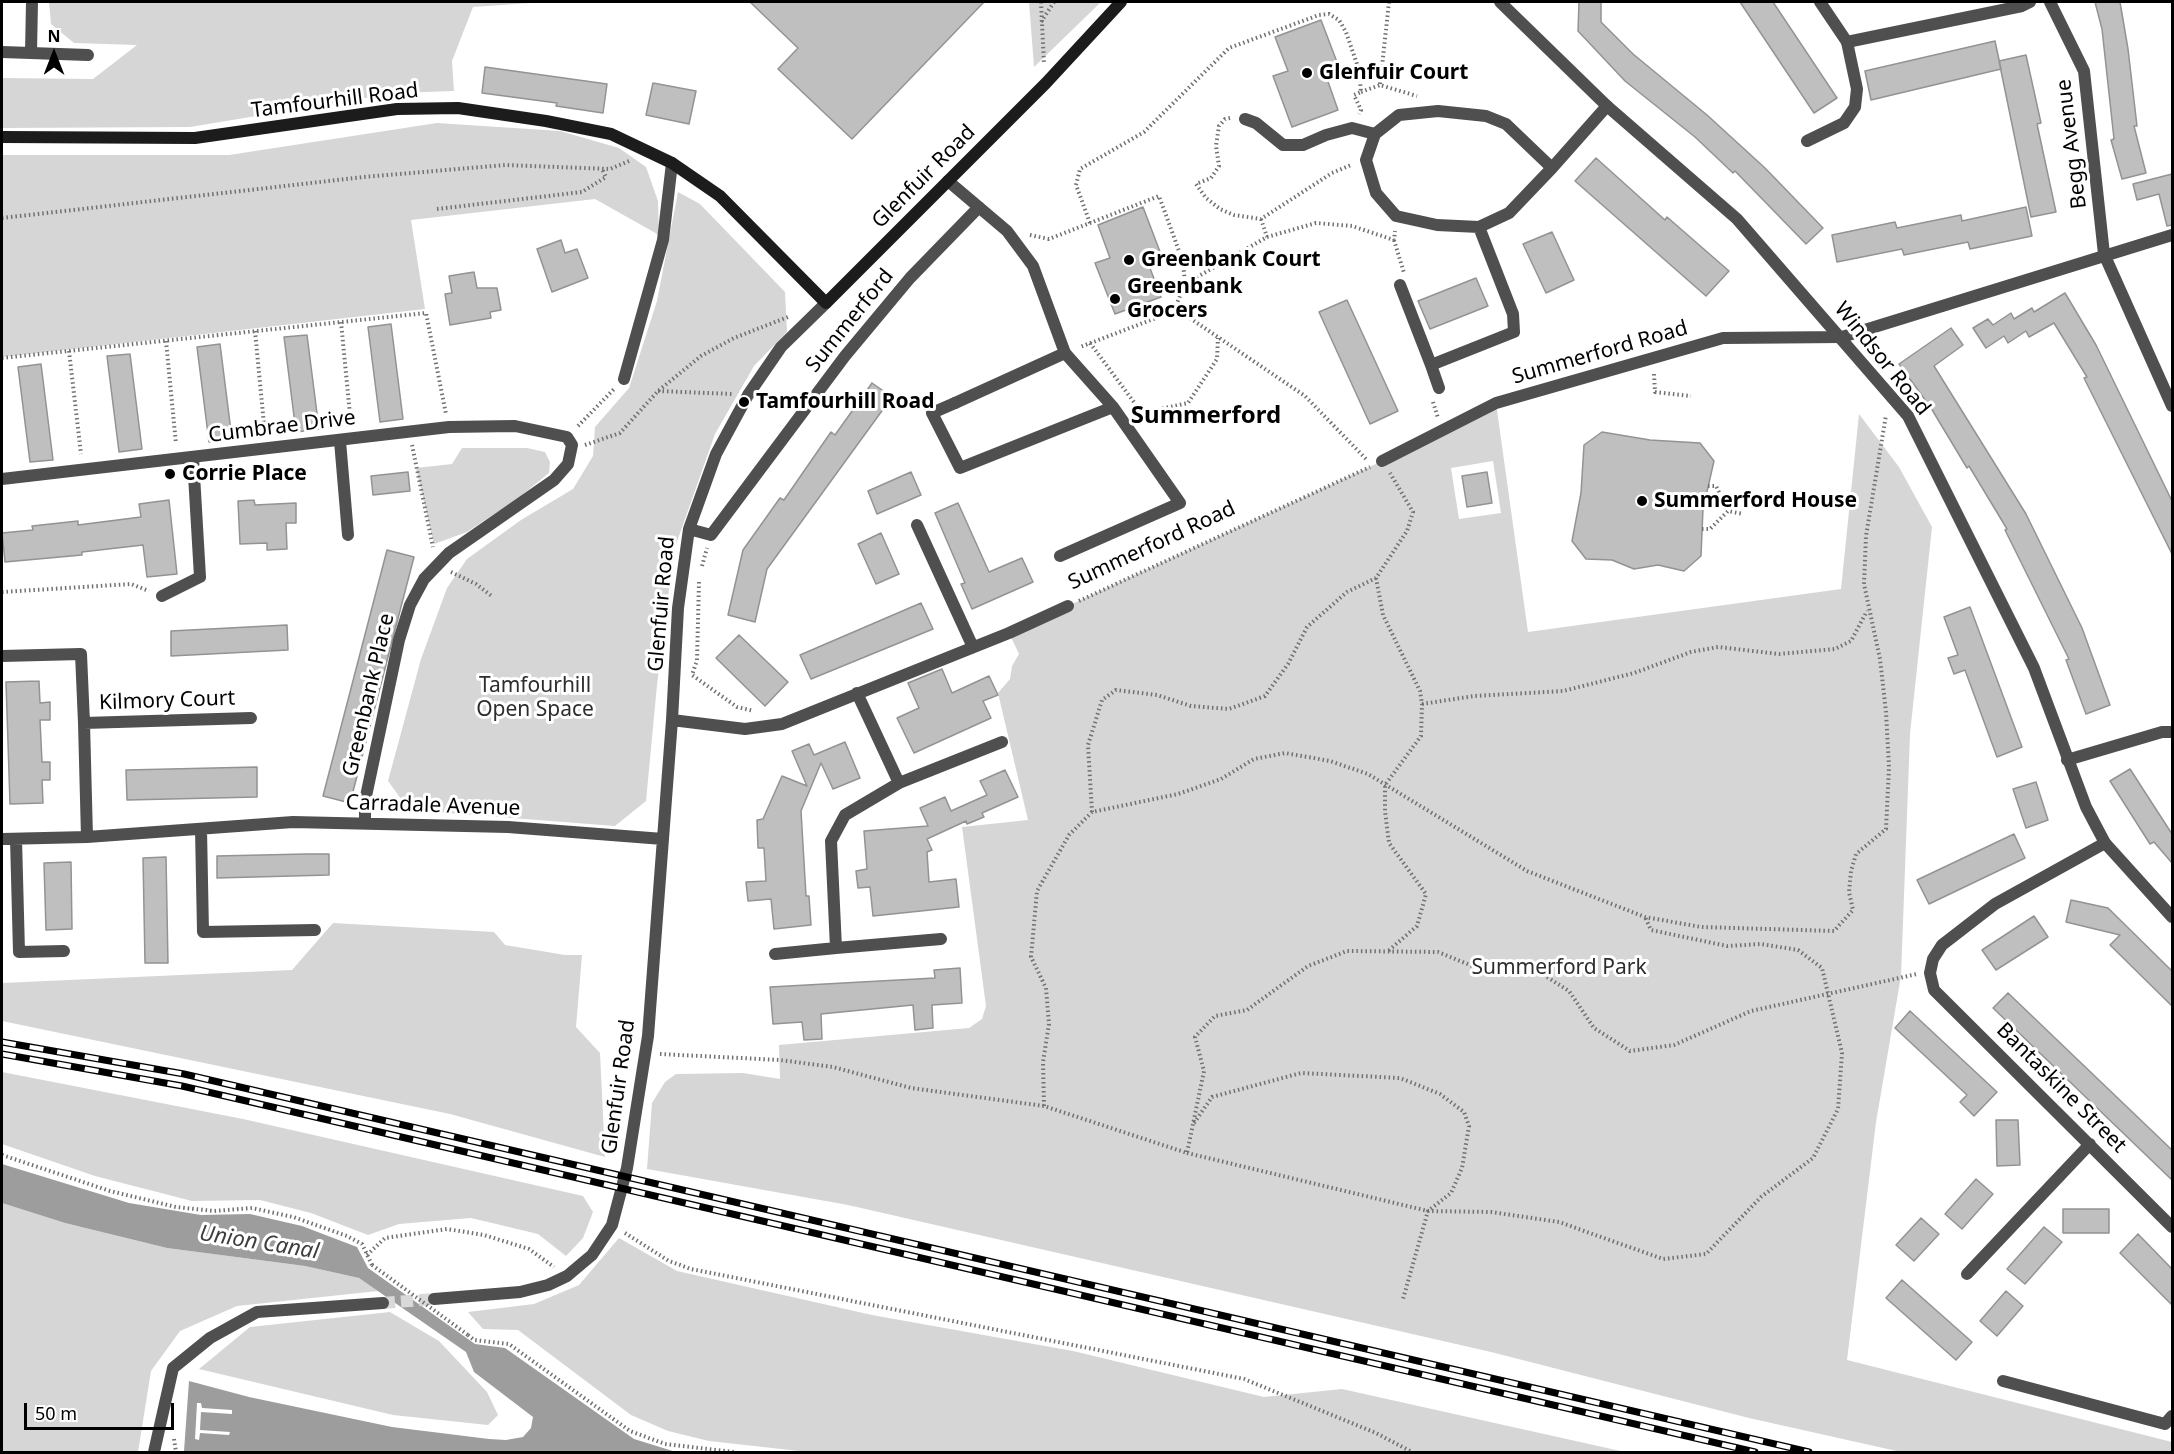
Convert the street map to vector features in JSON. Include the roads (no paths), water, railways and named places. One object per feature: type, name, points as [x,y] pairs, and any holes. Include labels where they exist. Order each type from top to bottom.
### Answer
[{"type":"main road","name":"Glenfuir Road","points":[[826,303],[1046,83],[1121,2]]},
{"type":"main road","name":"Tamfourhill Road","points":[[2,137],[195,138],[397,109],[458,108],[546,121],[610,134],[672,163],[720,196],[826,303]]},
{"type":"street","points":[[32,2],[32,53]]},
{"type":"street","points":[[1807,141],[1844,123],[1855,106],[1857,89],[1847,42],[1820,2]]},
{"type":"street","points":[[1847,42],[2030,2]]},
{"type":"street","name":"Begg Avenue","points":[[2049,2],[2084,71],[2104,254],[2172,406]]},
{"type":"street","name":"Windsor Road","points":[[1503,3],[1607,105],[1737,219],[1842,337],[1908,416],[2034,668],[2086,807],[2105,843],[2172,916]]},
{"type":"street","points":[[2,52],[88,55]]},
{"type":"street","points":[[1552,168],[1506,124],[1486,116],[1438,111],[1400,115],[1375,134],[1366,160],[1376,193],[1396,216],[1437,225],[1479,227],[1509,213],[1552,168],[1607,105]]},
{"type":"street","points":[[1245,119],[1256,123],[1283,145],[1303,145],[1326,135],[1352,128],[1375,134]]},
{"type":"street","points":[[624,379],[663,240],[672,163]]},
{"type":"street","points":[[948,181],[1007,231],[1033,267],[1065,353],[1113,407],[1180,503],[1060,556]]},
{"type":"street","name":"Summerford","points":[[689,529],[711,536],[845,356],[910,278],[979,207]]},
{"type":"street","points":[[1431,365],[1514,332],[1513,314],[1479,227]]},
{"type":"street","name":"Summerford Road","points":[[1377,463],[1496,403],[1724,338],[1842,337],[2104,254],[2172,235]]},
{"type":"street","points":[[1400,285],[1439,388]]},
{"type":"street","name":"Glenfuir Road","points":[[434,1299],[520,1292],[548,1285],[567,1276],[592,1255],[612,1225],[627,1168],[646,1053],[672,720],[678,608],[689,529],[716,454],[748,395],[781,347],[826,303]]},
{"type":"street","points":[[1065,353],[932,413],[960,468],[1113,407]]},
{"type":"street","name":"Cumbrae Drive","points":[[2,479],[449,428],[514,426],[569,441]]},
{"type":"street","points":[[339,441],[348,535]]},
{"type":"street","name":"Greenbank Place","points":[[365,823],[365,801],[399,640],[410,605],[424,579],[449,553],[554,480],[567,464],[569,441]]},
{"type":"street","points":[[162,596],[200,577],[193,458]]},
{"type":"street","points":[[916,525],[972,645]]},
{"type":"street","points":[[672,720],[745,729],[782,724],[972,645],[1009,633],[1068,606]]},
{"type":"street","name":"Kilmory Court","points":[[2,657],[81,654],[87,837]]},
{"type":"street","points":[[857,693],[899,783]]},
{"type":"street","name":"Kilmory Court","points":[[84,723],[251,718]]},
{"type":"street","points":[[2067,759],[2162,732],[2172,732]]},
{"type":"street","points":[[836,948],[831,841],[845,814],[899,783],[1002,742]]},
{"type":"street","name":"Carradale Avenue","points":[[2,839],[87,837],[293,822],[508,827],[663,839]]},
{"type":"street","points":[[201,829],[203,932],[315,930]]},
{"type":"street","points":[[16,839],[20,952],[64,951]]},
{"type":"street","name":"Bantaskine Street","points":[[2105,843],[1995,904],[1942,945],[1933,959],[1930,973],[1934,990],[2172,1227]]},
{"type":"street","points":[[775,954],[941,939]]},
{"type":"street","points":[[1967,1274],[2090,1144]]},
{"type":"street","points":[[154,1452],[173,1368],[210,1338],[257,1312],[383,1302]]},
{"type":"street","points":[[2003,1381],[2165,1424],[2172,1416]]},
{"type":"water","name":"Union Canal","points":[[2,1164],[129,1203],[201,1215],[250,1214],[302,1226],[357,1247],[368,1268],[475,1344],[505,1348],[634,1439],[676,1452],[186,1452],[184,1451],[189,1381],[249,1397],[392,1427],[489,1439],[506,1440],[523,1437],[531,1428],[533,1417],[474,1372],[466,1352],[359,1278],[305,1266],[167,1248],[65,1223],[2,1203]]},
{"type":"tunnel","points":[[383,1303],[434,1299]]},
{"type":"railway","points":[[2,1042],[184,1074],[1809,1452]]},
{"type":"railway","points":[[2,1054],[182,1086],[1755,1452]]},
{"type":"place","name":"Glenfuir Court","points":[[1307,73]]},
{"type":"place","name":"Greenbank Court","points":[[1129,260]]},
{"type":"place","name":"Greenbank Grocers","points":[[1115,299]]},
{"type":"place","name":"Tamfourhill Road","points":[[744,402]]},
{"type":"place","name":"Corrie Place","points":[[170,474]]},
{"type":"place","name":"Summerford House","points":[[1642,501]]},
{"type":"district","name":"Summerford","points":[[1206,416]]},
{"type":"park label","name":"Tamfourhill Open Space","points":[[535,698]]},
{"type":"park label","name":"Summerford Park","points":[[1559,968]]}]
